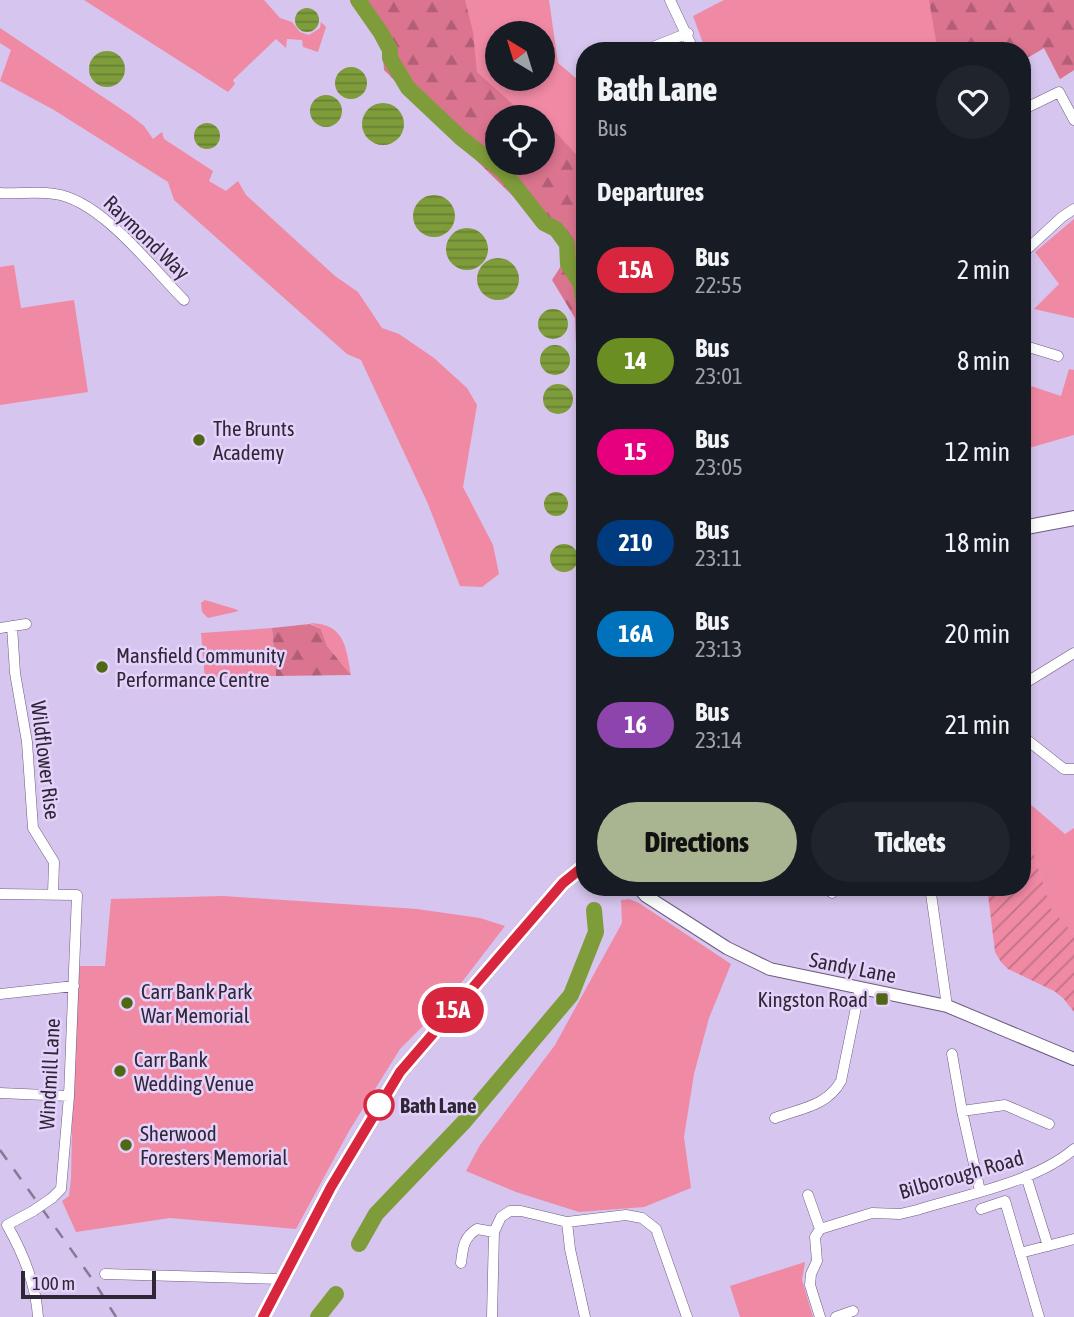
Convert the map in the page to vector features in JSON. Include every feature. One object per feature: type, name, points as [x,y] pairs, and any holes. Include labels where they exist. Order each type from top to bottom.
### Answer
[{"type":"main road","points":[[1031,526],[1074,518]]},
{"type":"main road","points":[[262,1317],[341,1168],[400,1072],[563,883],[576,872]]},
{"type":"street","points":[[670,0],[691,42]]},
{"type":"street","points":[[666,42],[688,33]]},
{"type":"street","points":[[1031,106],[1059,92],[1074,120]]},
{"type":"street","name":"Raymond Way","points":[[0,194],[56,194],[83,203],[106,219],[184,300]]},
{"type":"street","points":[[1031,245],[1074,209]]},
{"type":"street","points":[[1031,348],[1058,356]]},
{"type":"street","points":[[0,628],[26,624]]},
{"type":"street","name":"Wildflower Rise","points":[[12,626],[15,673],[27,742],[33,828],[54,862],[53,894]]},
{"type":"street","points":[[1031,679],[1074,653]]},
{"type":"street","points":[[1031,743],[1064,769],[1074,769]]},
{"type":"street","points":[[0,894],[53,894]]},
{"type":"street","name":"Windmill Lane","points":[[4,1224],[33,1212],[61,1189],[69,1096],[77,895],[53,894]]},
{"type":"street","name":"Sandy Lane","points":[[646,896],[750,960],[770,969],[947,1006],[1074,1059]]},
{"type":"street","points":[[931,896],[947,1006]]},
{"type":"street","points":[[0,994],[74,986]]},
{"type":"street","points":[[775,1118],[828,1099],[835,1091],[841,1081],[860,988]]},
{"type":"street","points":[[953,1054],[962,1111],[980,1191]]},
{"type":"street","points":[[0,1093],[69,1096]]},
{"type":"street","points":[[962,1111],[1005,1105],[1049,1124]]},
{"type":"street","name":"Bilborough Road","points":[[820,1229],[872,1213],[900,1214],[917,1210],[1026,1177],[1059,1162],[1074,1149]]},
{"type":"street","points":[[1026,1177],[1048,1245]]},
{"type":"street","points":[[808,1195],[820,1229],[815,1237],[817,1261],[811,1274],[810,1285],[820,1317]]},
{"type":"street","points":[[981,1209],[1005,1201],[1039,1317]]},
{"type":"street","points":[[492,1317],[494,1232],[500,1217],[510,1211],[521,1211],[567,1222],[626,1215],[642,1218],[656,1229],[687,1317]]},
{"type":"street","points":[[567,1222],[585,1317]]},
{"type":"street","points":[[4,1224],[22,1251],[37,1303],[38,1317]]},
{"type":"street","points":[[461,1264],[464,1239],[470,1233],[477,1229],[494,1232]]},
{"type":"street","points":[[1020,1253],[1074,1239]]},
{"type":"street","points":[[105,1274],[282,1279]]},
{"type":"street","points":[[836,1317],[853,1311]]},
{"type":"shaded area","points":[[84,0],[264,0],[280,18],[292,22],[300,32],[309,35],[320,28],[321,22],[326,27],[318,52],[303,47],[302,40],[287,39],[286,48],[276,39],[233,80],[235,84],[228,92]]},
{"type":"shaded area","points":[[366,0],[549,0],[552,21],[485,21],[485,91],[555,91],[555,42],[558,63],[576,78],[576,250],[547,175],[555,175],[555,105],[485,106]]},
{"type":"shaded area","points":[[724,0],[1074,0],[1074,70],[1060,79],[1044,48],[1031,56],[1031,42],[703,42],[693,16]]},
{"type":"shaded area","points":[[307,8],[318,15],[319,20],[312,31],[307,32],[296,25],[295,20],[302,9]]},
{"type":"shaded area","points":[[0,28],[130,115],[144,126],[153,139],[162,132],[164,139],[213,171],[209,181],[226,191],[238,181],[246,195],[335,276],[358,292],[382,328],[399,334],[434,358],[467,388],[477,405],[463,487],[493,545],[499,574],[482,587],[460,586],[428,504],[361,360],[347,354],[174,200],[168,182],[54,110],[0,81],[11,50],[0,43]]},
{"type":"shaded area","points":[[107,51],[120,56],[125,69],[120,82],[107,87],[94,82],[89,69],[94,56]]},
{"type":"shaded area","points":[[351,67],[362,72],[367,83],[362,94],[351,99],[340,94],[335,83],[340,72]]},
{"type":"shaded area","points":[[326,95],[337,100],[342,111],[337,122],[326,127],[315,122],[310,111],[315,100]]},
{"type":"shaded area","points":[[383,103],[398,109],[404,124],[398,139],[383,145],[368,139],[362,124],[368,109]]},
{"type":"shaded area","points":[[207,123],[216,127],[220,136],[216,145],[207,149],[198,145],[194,136],[198,127]]},
{"type":"shaded area","points":[[434,195],[449,201],[455,216],[449,231],[434,237],[419,231],[413,216],[419,201]]},
{"type":"shaded area","points":[[1074,219],[1074,318],[1034,309],[1059,284],[1035,252]]},
{"type":"shaded area","points":[[467,228],[482,234],[488,249],[482,264],[467,270],[452,264],[446,249],[452,234]]},
{"type":"shaded area","points":[[498,258],[513,264],[519,279],[513,294],[498,300],[483,294],[477,279],[483,264]]},
{"type":"shaded area","points":[[14,265],[21,308],[74,300],[88,392],[0,405],[0,267]]},
{"type":"shaded area","points":[[553,309],[564,313],[568,324],[564,335],[553,339],[542,335],[538,324],[542,313]]},
{"type":"shaded area","points":[[555,345],[566,349],[570,360],[566,371],[555,375],[544,371],[540,360],[544,349]]},
{"type":"shaded area","points":[[1069,369],[1074,370],[1074,435],[1031,447],[1031,386],[1061,396]]},
{"type":"shaded area","points":[[558,384],[569,388],[573,399],[569,410],[558,414],[547,410],[543,399],[547,388]]},
{"type":"shaded area","points":[[556,492],[564,496],[568,504],[564,512],[556,516],[548,512],[544,504],[548,496]]},
{"type":"shaded area","points":[[564,544],[574,548],[574,568],[564,572],[554,568],[550,558],[554,548]]},
{"type":"shaded area","points":[[205,600],[239,611],[208,618],[202,612],[201,603]]},
{"type":"shaded area","points":[[310,623],[330,628],[342,639],[351,675],[327,646],[321,629]]},
{"type":"shaded area","points":[[272,628],[276,676],[205,680],[201,633]]},
{"type":"shaded area","points":[[1031,805],[1065,834],[1074,828],[1074,934],[1051,910],[1031,845]]},
{"type":"shaded area","points":[[1031,845],[1051,909],[1074,934],[1074,1012],[1054,991],[1008,969],[995,952],[988,896],[1031,896]]},
{"type":"shaded area","points":[[223,896],[417,909],[480,918],[505,926],[445,1004],[400,1049],[349,1131],[296,1229],[170,1218],[76,1232],[62,1201],[69,1196],[71,1179],[74,1034],[80,966],[105,966],[111,899]]},
{"type":"shaded area","points":[[629,899],[731,964],[709,1018],[694,1074],[684,1137],[691,1188],[644,1207],[579,1212],[516,1192],[466,1171],[480,1145],[555,1045],[622,923],[621,900]]},
{"type":"shaded area","points":[[805,1262],[802,1280],[813,1317],[740,1317],[730,1286]]},
{"type":"green space","points":[[351,0],[465,0],[473,32],[477,72],[485,79],[485,91],[498,91],[514,105],[485,105],[485,169],[384,70],[382,43]]},
{"type":"green space","points":[[929,0],[1074,0],[1074,70],[1060,79],[1044,48],[1031,56],[1031,42],[936,41]]},
{"type":"green space","points":[[555,131],[576,154],[576,344],[575,318],[552,280],[570,252],[491,175],[555,175]]},
{"type":"green space","points":[[310,624],[321,629],[327,646],[351,675],[276,676],[272,628]]},
{"type":"waterway","points":[[358,0],[381,33],[390,50],[390,58],[408,88],[461,138],[504,172],[544,223],[556,229],[567,244],[568,264],[576,276]]},
{"type":"waterway","points":[[359,1244],[376,1214],[463,1123],[571,995],[596,932],[594,910]]},
{"type":"waterway","points":[[318,1317],[336,1294]]},
{"type":"railway","points":[[0,1150],[95,1283],[116,1317]]},
{"type":"bus line","name":"15A","points":[[263,1317],[352,1149],[400,1072],[563,883],[576,872]]},
{"type":"place","name":"The Brunts Academy","points":[[199,440]]},
{"type":"place","name":"Mansfield Community Performance Centre","points":[[102,667]]},
{"type":"place","name":"Kingston Road","points":[[882,999]]},
{"type":"place","name":"Carr Bank Park War Memorial","points":[[127,1003]]},
{"type":"place","name":"Carr Bank Wedding Venue","points":[[120,1071]]},
{"type":"place","name":"Bath Lane","points":[[379,1105]]},
{"type":"place","name":"Sherwood Foresters Memorial","points":[[126,1145]]}]
